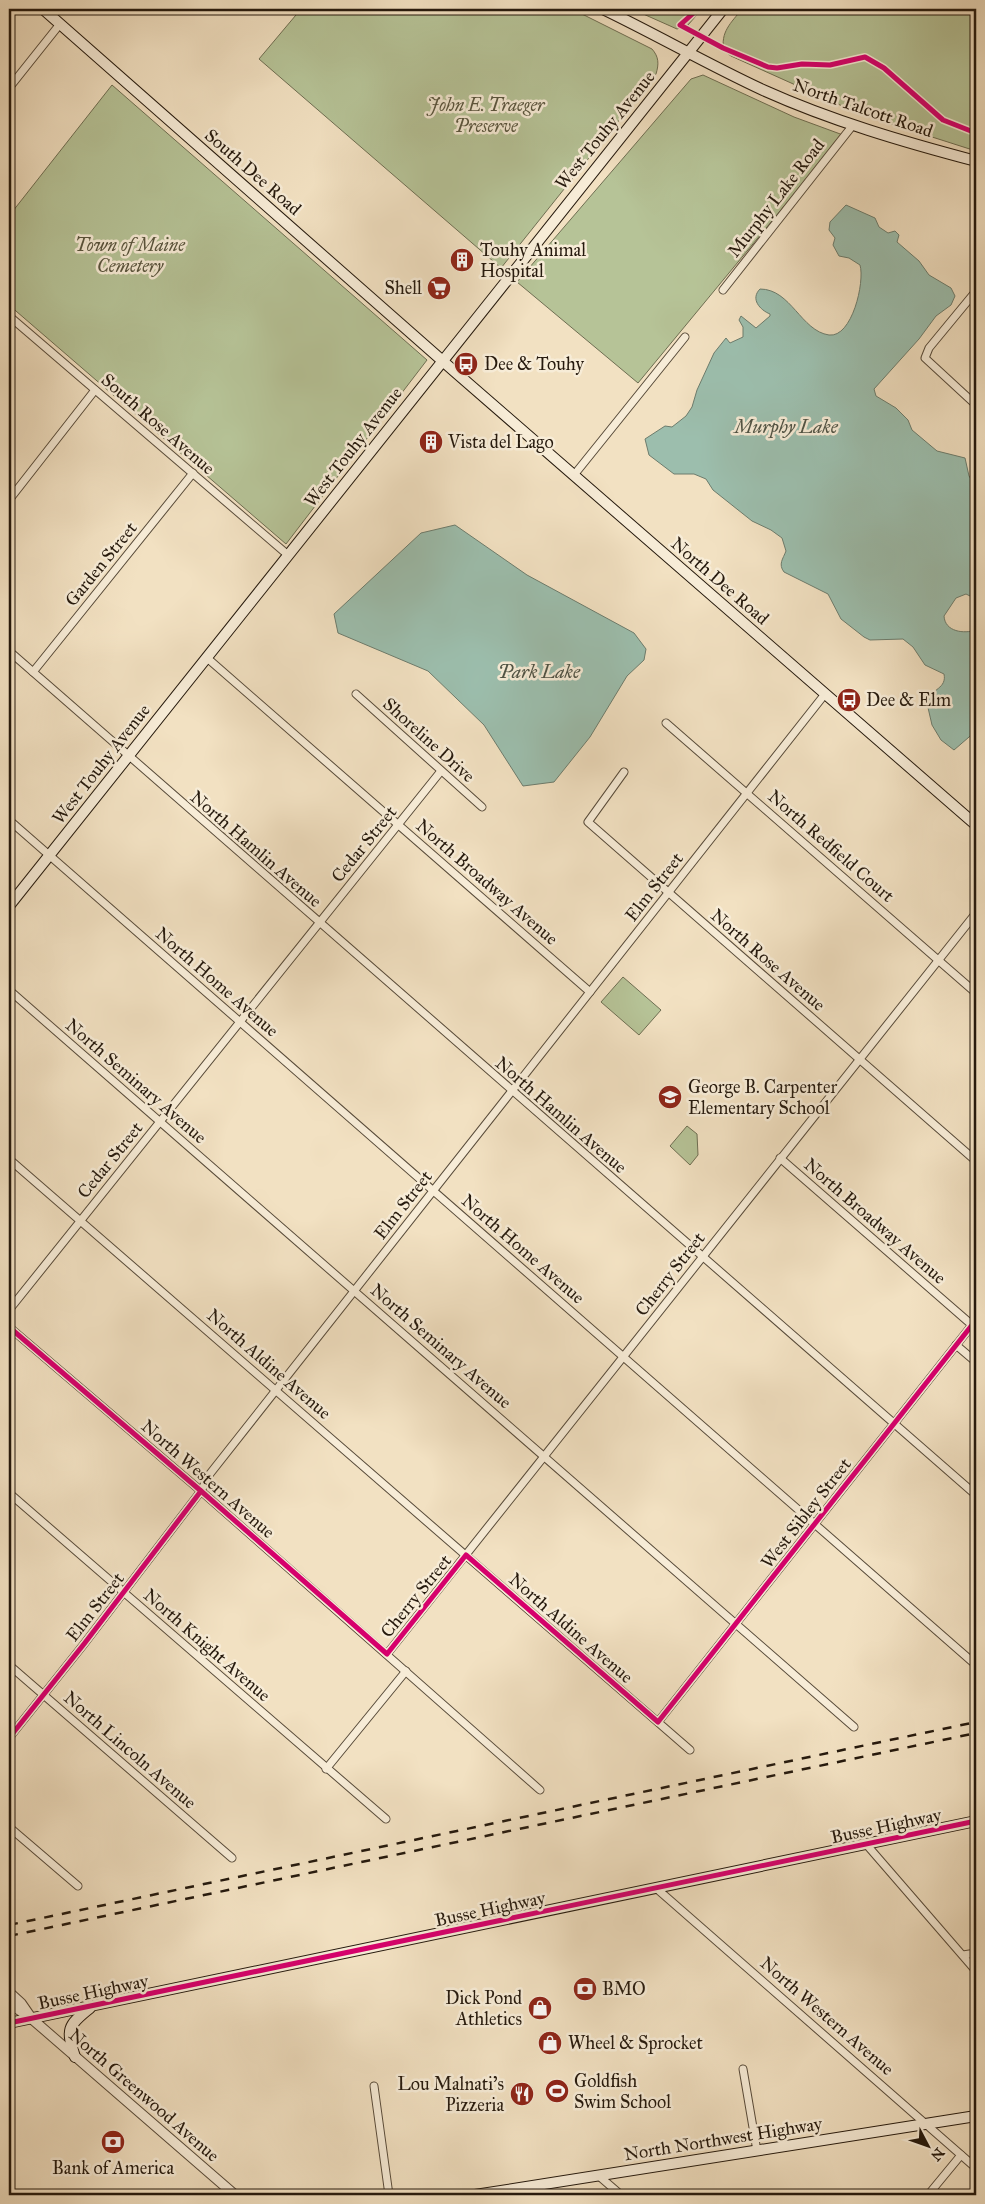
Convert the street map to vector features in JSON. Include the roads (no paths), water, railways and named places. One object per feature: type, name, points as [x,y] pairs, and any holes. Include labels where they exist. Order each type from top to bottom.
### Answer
[{"type":"main road","name":"South Dee Road","points":[[43,9],[442,360]]},
{"type":"main road","name":"North Talcott Road","points":[[603,9],[762,89],[853,126],[976,161]]},
{"type":"main road","name":"West Touhy Avenue","points":[[9,906],[723,9]]},
{"type":"main road","name":"North Dee Road","points":[[442,360],[976,825]]},
{"type":"main road","name":"Busse Highway","points":[[9,2023],[976,1821]]},
{"type":"main road","points":[[75,2056],[69,2037],[70,2027],[74,2021],[92,2006]]},
{"type":"main road","name":"North Northwest Highway","points":[[475,2195],[976,2116]]},
{"type":"street","points":[[9,88],[60,24]]},
{"type":"street","name":"Murphy Lake Road","points":[[723,290],[853,126]]},
{"type":"street","points":[[976,291],[929,348],[925,358],[976,405]]},
{"type":"street","name":"South Rose Avenue","points":[[9,316],[288,555]]},
{"type":"street","points":[[574,475],[686,337]]},
{"type":"street","points":[[9,500],[96,390]]},
{"type":"street","name":"Garden Street","points":[[33,672],[193,474]]},
{"type":"street","name":"North Hamlin Avenue","points":[[9,651],[319,924],[976,1495]]},
{"type":"street","name":"North Broadway Avenue","points":[[206,657],[590,992]]},
{"type":"street","name":"Shoreline Drive","points":[[356,694],[482,807]]},
{"type":"street","name":"Elm Street","points":[[9,1738],[124,1593],[201,1490],[209,1475],[825,694]]},
{"type":"street","name":"North Redfield Court","points":[[666,722],[976,993]]},
{"type":"street","name":"Cedar Street","points":[[9,1310],[241,1023],[441,770]]},
{"type":"street","name":"North Rose Avenue","points":[[624,772],[588,822],[976,1161]]},
{"type":"street","name":"North Home Avenue","points":[[9,820],[976,1665]]},
{"type":"street","name":"Cherry Street","points":[[387,1654],[976,913]]},
{"type":"street","name":"North Seminary Avenue","points":[[9,990],[854,1726]]},
{"type":"street","name":"North Broadway Avenue","points":[[780,1158],[974,1323]]},
{"type":"street","name":"North Aldine Avenue","points":[[9,1159],[690,1750]]},
{"type":"street","name":"West Sibley Street","points":[[658,1722],[974,1323]]},
{"type":"street","name":"North Western Avenue","points":[[9,1327],[201,1490],[540,1790]]},
{"type":"street","points":[[956,1345],[976,1362]]},
{"type":"street","name":"North Knight Avenue","points":[[9,1493],[386,1819]]},
{"type":"street","name":"North Lincoln Avenue","points":[[9,1665],[232,1858]]},
{"type":"street","points":[[326,1769],[406,1671]]},
{"type":"street","points":[[9,1827],[78,1886]]},
{"type":"street","points":[[866,1844],[976,1971]]},
{"type":"street","name":"North Western Avenue","points":[[656,1888],[976,2168]]},
{"type":"street","points":[[963,1956],[976,1953]]},
{"type":"street","name":"North Greenwood Avenue","points":[[9,1992],[21,2003],[32,2018]]},
{"type":"street","name":"North Greenwood Avenue","points":[[9,2003],[32,2018],[235,2195]]},
{"type":"street","points":[[743,2069],[757,2150]]},
{"type":"street","points":[[374,2086],[389,2195]]},
{"type":"street","points":[[928,2195],[961,2155]]},
{"type":"street","points":[[599,2176],[621,2195]]},
{"type":"water","name":"Murphy Lake","points":[[846,205],[875,218],[879,227],[888,233],[895,231],[899,235],[897,242],[919,261],[929,275],[951,288],[955,296],[951,305],[936,316],[919,339],[874,389],[876,396],[896,408],[908,420],[912,430],[937,451],[965,458],[969,476],[976,487],[976,599],[966,594],[956,598],[944,616],[951,629],[961,632],[976,630],[976,731],[954,750],[941,740],[932,725],[926,699],[941,686],[944,674],[925,665],[913,647],[903,639],[870,640],[841,619],[828,594],[784,572],[781,564],[786,551],[782,538],[771,530],[752,521],[713,490],[706,479],[694,474],[674,474],[649,455],[645,439],[665,426],[672,427],[686,416],[692,407],[697,390],[714,353],[726,338],[730,343],[743,337],[743,327],[739,320],[741,316],[756,328],[770,316],[760,307],[756,300],[760,289],[771,291],[780,296],[819,332],[829,335],[837,334],[844,328],[855,307],[860,284],[860,265],[849,258],[839,256],[833,245],[835,238],[829,230],[830,222]]},
{"type":"water","name":"Park Lake","points":[[455,525],[527,575],[634,633],[646,649],[644,660],[627,676],[590,737],[554,782],[523,786],[484,725],[428,671],[338,633],[334,614],[421,533]]},
{"type":"railway","points":[[9,1925],[976,1722]]},
{"type":"railway","points":[[9,1936],[976,1733]]},
{"type":"place","name":"Touhy Animal Hospital","points":[[462,260]]},
{"type":"place","name":"Shell","points":[[439,288]]},
{"type":"place","name":"Dee & Touhy","points":[[466,364]]},
{"type":"place","name":"Vista del Lago","points":[[431,442]]},
{"type":"place","name":"Dee & Elm","points":[[849,700]]},
{"type":"place","name":"George B. Carpenter Elementary School","points":[[670,1097]]},
{"type":"place","name":"BMO","points":[[585,1989]]},
{"type":"place","name":"Dick Pond Athletics","points":[[540,2008]]},
{"type":"place","name":"Wheel & Sprocket","points":[[550,2043]]},
{"type":"place","name":"Goldfish Swim School","points":[[557,2091]]},
{"type":"place","name":"Lou Malnati's Pizzeria","points":[[522,2094]]},
{"type":"place","name":"Bank of America","points":[[113,2142]]},
{"type":"park label","name":"John E. Traeger Preserve","points":[[486,115]]},
{"type":"park label","name":"Town of Maine Cemetery","points":[[130,255]]}]
